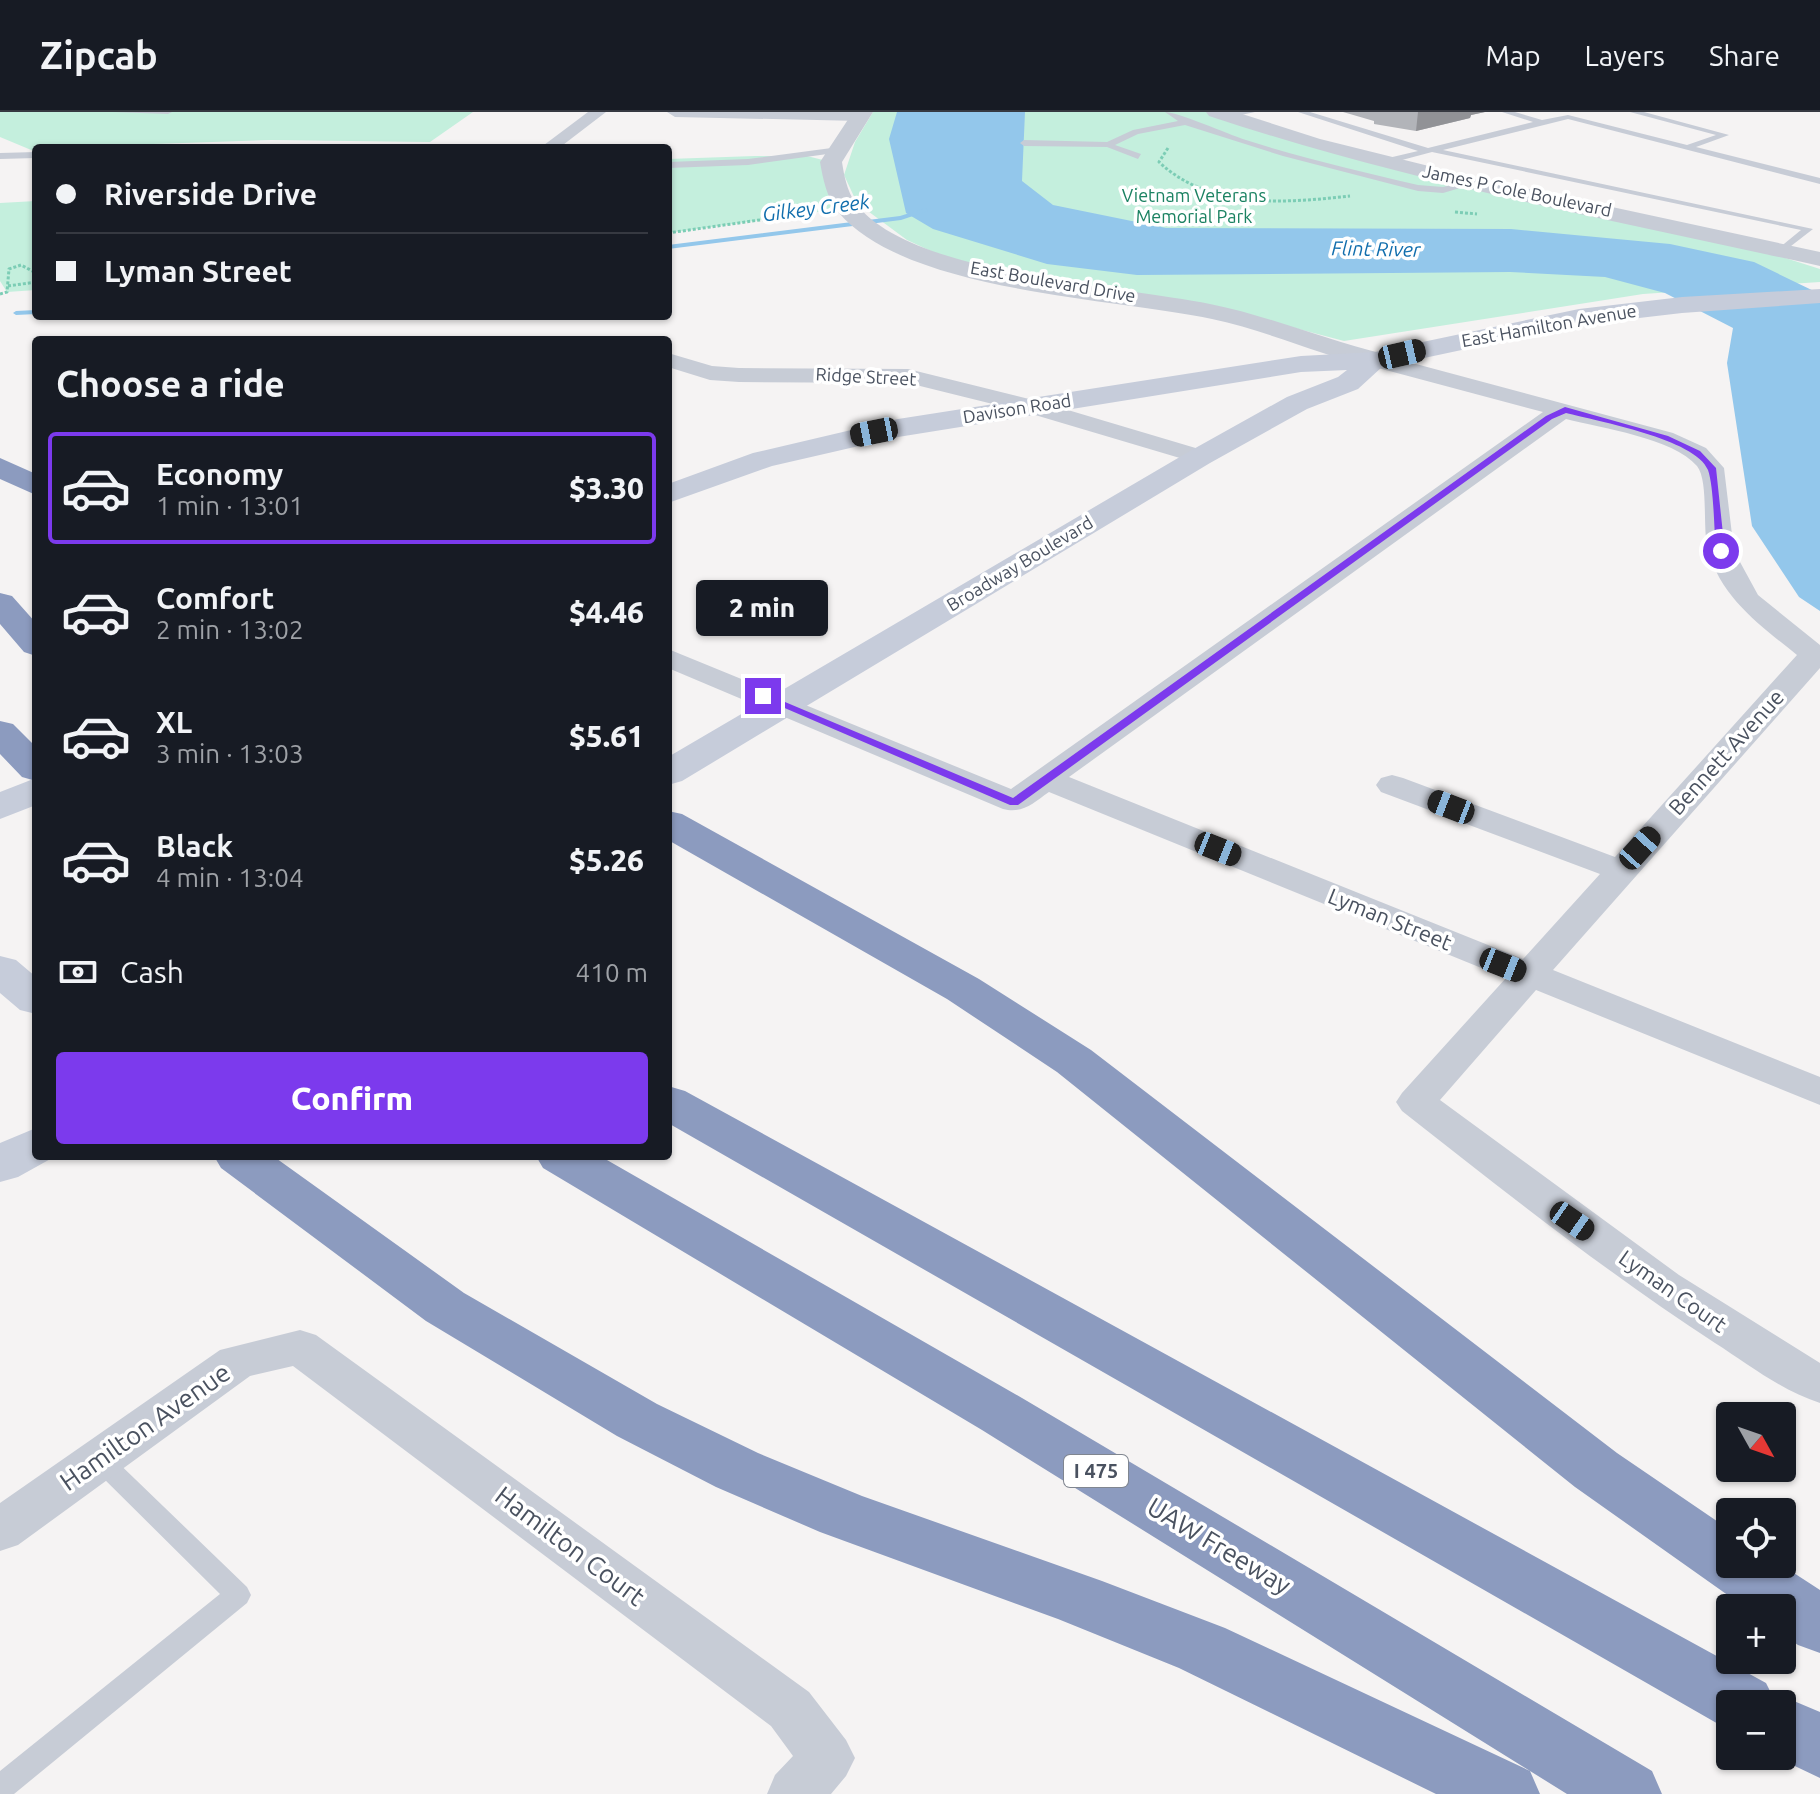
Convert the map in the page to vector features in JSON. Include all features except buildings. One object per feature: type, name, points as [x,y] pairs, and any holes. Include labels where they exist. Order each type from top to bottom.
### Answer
[{"type":"highway","points":[[0,467],[32,484]]},
{"type":"highway","points":[[0,603],[32,640]]},
{"type":"highway","points":[[3,736],[32,765]]},
{"type":"highway","points":[[672,825],[963,989],[1074,1061],[1596,1470],[1716,1554]]},
{"type":"highway","points":[[672,1104],[1718,1690]]},
{"type":"highway","points":[[244,1160],[445,1307],[662,1432],[737,1470],[841,1514],[1080,1600],[1202,1648],[1506,1794]]},
{"type":"highway","name":"UAW Freeway","points":[[568,1160],[1002,1414],[1628,1794]]},
{"type":"highway","points":[[1751,1578],[1820,1625]]},
{"type":"highway","points":[[1796,1734],[1820,1747]]},
{"type":"main road","name":"East Hamilton Avenue","points":[[1375,360],[1566,319],[1682,305],[1820,296]]},
{"type":"main road","name":"Davison Road","points":[[672,492],[718,474],[805,448],[898,428],[1301,364],[1375,360]]},
{"type":"main road","name":"Broadway Boulevard","points":[[672,771],[1200,457],[1297,403],[1348,383],[1375,360]]},
{"type":"main road","points":[[0,807],[32,792]]},
{"type":"main road","points":[[0,970],[32,997]]},
{"type":"main road","points":[[0,1165],[32,1147]]},
{"type":"street","points":[[554,144],[598,112]]},
{"type":"street","points":[[675,112],[862,114]]},
{"type":"street","name":"East Boulevard Drive","points":[[862,114],[831,162],[835,186],[850,211],[876,234],[923,257],[1003,277],[1157,300],[1224,314],[1375,360]]},
{"type":"street","name":"James P Cole Boulevard","points":[[1221,114],[1313,144],[1473,183],[1820,259]]},
{"type":"street","points":[[1375,360],[1665,438],[1697,453],[1712,468],[1721,551],[1747,600],[1817,657]]},
{"type":"street","name":"Ridge Street","points":[[672,361],[710,373],[739,375],[908,376],[1033,407],[1200,457]]},
{"type":"street","points":[[672,660],[1014,802],[1049,780],[1549,418],[1565,410]]},
{"type":"street","name":"Bennett Avenue","points":[[1416,1102],[1531,976],[1620,870],[1817,657]]},
{"type":"street","name":"Lyman Street","points":[[1049,780],[1820,1092]]},
{"type":"street","points":[[1392,785],[1620,870]]},
{"type":"street","name":"Lyman Court","points":[[1416,1102],[1585,1230],[1760,1351],[1820,1385]]},
{"type":"street","name":"Hamilton Avenue","points":[[0,1530],[236,1362],[300,1347]]},
{"type":"street","name":"Hamilton Court","points":[[300,1347],[790,1709],[811,1776]]},
{"type":"lane","points":[[117,112],[168,112]]},
{"type":"lane","points":[[1169,112],[1186,122],[1268,148],[1418,188],[1443,190],[1473,183]]},
{"type":"lane","points":[[1221,114],[1251,112]]},
{"type":"lane","points":[[1302,112],[1430,150],[1808,229]]},
{"type":"lane","points":[[1506,112],[1542,122]]},
{"type":"lane","points":[[1387,161],[1591,112]]},
{"type":"lane","points":[[1634,112],[1725,135],[1687,147]]},
{"type":"lane","points":[[1568,117],[1820,181]]},
{"type":"lane","points":[[1108,145],[1136,132],[1186,122]]},
{"type":"lane","points":[[1024,143],[1108,145],[1138,156]]},
{"type":"lane","points":[[672,165],[748,162],[839,150]]},
{"type":"lane","points":[[0,156],[32,155]]},
{"type":"lane","points":[[1782,250],[1808,229],[1820,224]]},
{"type":"lane","points":[[0,1788],[238,1595],[99,1459]]},
{"type":"path","points":[[1172,143],[1159,162],[1170,177],[1206,190],[1254,200],[1285,202],[1352,195]]},
{"type":"path","points":[[672,233],[850,211]]},
{"type":"path","points":[[0,294],[7,292],[9,269],[21,265],[32,271]]},
{"type":"path","points":[[8,286],[32,283]]},
{"type":"green space","points":[[0,112],[473,112],[430,142],[271,140],[32,144],[32,150],[0,137]]},
{"type":"green space","name":"Vietnam Veterans Memorial Park","points":[[873,112],[1209,112],[1779,256],[1820,269],[1820,282],[1643,294],[1344,341],[1199,303],[1013,273],[946,258],[907,240],[857,203],[844,175],[855,142]]},
{"type":"green space","points":[[807,156],[831,162],[847,208],[672,232],[672,159]]},
{"type":"green space","points":[[32,201],[32,290],[7,292],[0,281],[0,203]]},
{"type":"water","name":"Flint River","points":[[897,112],[1025,112],[1022,181],[1053,205],[1166,228],[1511,229],[1670,244],[1754,262],[1820,294],[1820,611],[1799,597],[1752,526],[1727,363],[1733,328],[1665,293],[1605,277],[1510,272],[1137,275],[1047,264],[933,229],[906,213],[889,139]]},
{"type":"waterway","name":"Gilkey Creek","points":[[672,247],[901,218],[926,210]]},
{"type":"waterway","name":"Gilkey Creek","points":[[16,313],[32,312]]},
{"type":"route","points":[[763,696],[1014,802],[1049,780],[1549,418],[1565,410],[1665,438],[1697,453],[1712,468],[1721,551]]}]
